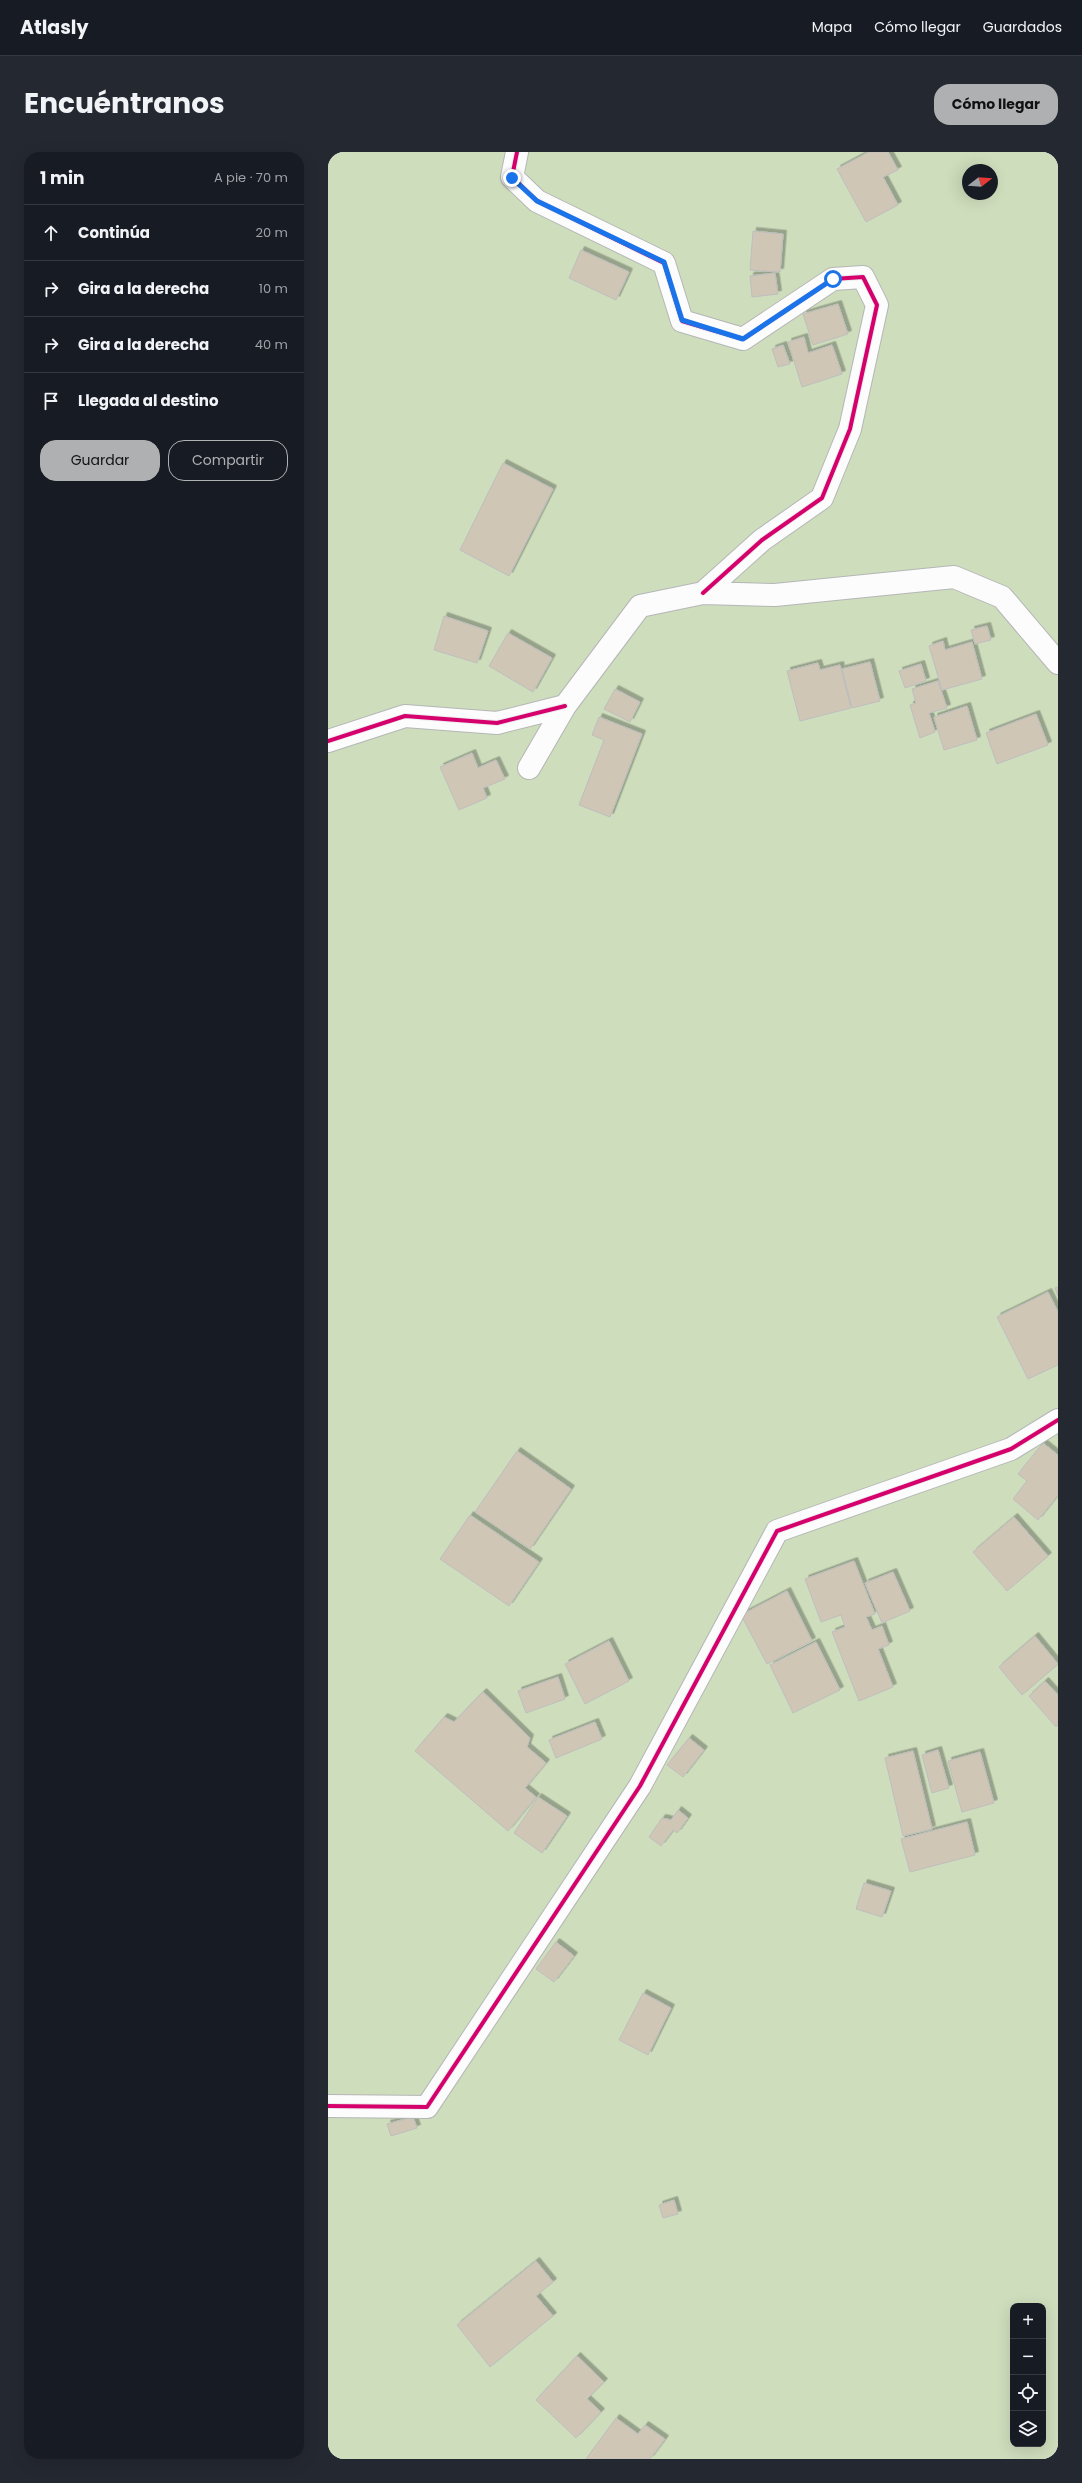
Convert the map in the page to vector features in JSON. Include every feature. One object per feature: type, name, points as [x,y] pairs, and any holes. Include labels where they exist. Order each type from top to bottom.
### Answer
[{"type":"street","points":[[517,152],[512,178],[537,201],[664,262],[682,320],[743,339],[833,279],[863,277],[877,305],[850,429],[822,498],[762,540],[703,593]]},
{"type":"street","points":[[529,768],[565,706],[640,606],[703,593],[775,595],[954,577],[1002,597],[1058,663]]},
{"type":"street","points":[[328,741],[405,716],[497,723],[565,706]]},
{"type":"street","points":[[328,2106],[427,2107],[640,1786],[776,1531],[1011,1449],[1058,1420]]},
{"type":"green space","points":[[328,152],[1058,152],[1058,2459],[328,2459]]},
{"type":"building","points":[[869,152],[888,152],[898,170],[883,177],[898,205],[866,222],[837,169]]},
{"type":"building","points":[[753,231],[783,234],[780,272],[750,270]]},
{"type":"building","points":[[581,250],[629,272],[616,300],[569,278]]},
{"type":"building","points":[[775,273],[778,294],[752,297],[750,276]]},
{"type":"building","points":[[838,304],[848,334],[813,345],[803,314]]},
{"type":"building","points":[[804,337],[808,353],[832,345],[842,374],[802,387],[788,342]]},
{"type":"building","points":[[783,345],[790,364],[778,367],[772,349]]},
{"type":"building","points":[[503,463],[553,489],[509,576],[460,550]]},
{"type":"building","points":[[444,616],[488,631],[477,663],[434,650]]},
{"type":"building","points":[[987,626],[991,640],[975,644],[971,630]]},
{"type":"building","points":[[508,633],[552,658],[533,692],[489,666]]},
{"type":"building","points":[[943,641],[945,650],[972,642],[982,679],[942,690],[929,646]]},
{"type":"building","points":[[870,662],[880,701],[852,708],[842,669]]},
{"type":"building","points":[[818,663],[820,670],[840,665],[851,708],[800,721],[787,671]]},
{"type":"building","points":[[921,664],[926,681],[905,688],[899,671]]},
{"type":"building","points":[[938,681],[947,708],[929,713],[935,732],[920,738],[910,705],[916,703],[912,689]]},
{"type":"building","points":[[615,689],[640,702],[630,722],[604,709]]},
{"type":"building","points":[[967,706],[977,740],[944,750],[934,717]]},
{"type":"building","points":[[1036,714],[1048,745],[997,764],[986,733]]},
{"type":"building","points":[[599,717],[642,734],[610,817],[579,805],[604,740],[592,735]]},
{"type":"building","points":[[472,753],[478,768],[496,760],[505,779],[483,788],[487,798],[459,810],[440,767]]},
{"type":"building","points":[[1058,1287],[1058,1296],[1055,1288]]},
{"type":"building","points":[[1048,1292],[1058,1312],[1058,1365],[1028,1379],[997,1317]]},
{"type":"building","points":[[1043,1443],[1058,1455],[1058,1495],[1038,1520],[1013,1499],[1027,1481],[1018,1474]]},
{"type":"building","points":[[517,1451],[571,1489],[530,1549],[475,1512]]},
{"type":"building","points":[[470,1515],[539,1562],[509,1606],[440,1559]]},
{"type":"building","points":[[1014,1517],[1048,1556],[1007,1591],[973,1552]]},
{"type":"building","points":[[854,1561],[875,1614],[866,1617],[872,1630],[882,1626],[889,1645],[878,1649],[893,1687],[859,1701],[832,1632],[845,1627],[841,1615],[821,1622],[805,1579]]},
{"type":"building","points":[[893,1572],[910,1611],[882,1623],[865,1583]]},
{"type":"building","points":[[787,1591],[812,1641],[767,1664],[741,1615]]},
{"type":"building","points":[[1035,1636],[1058,1664],[1022,1695],[999,1667]]},
{"type":"building","points":[[609,1641],[629,1681],[585,1704],[565,1664]]},
{"type":"building","points":[[816,1642],[840,1690],[793,1713],[770,1665]]},
{"type":"building","points":[[558,1677],[565,1699],[526,1713],[518,1691]]},
{"type":"building","points":[[1045,1681],[1058,1695],[1058,1725],[1056,1727],[1029,1696]]},
{"type":"building","points":[[483,1692],[530,1738],[527,1747],[546,1763],[525,1788],[536,1797],[508,1831],[415,1751],[444,1717],[454,1722]]},
{"type":"building","points":[[595,1722],[602,1739],[556,1758],[549,1740]]},
{"type":"building","points":[[689,1738],[704,1750],[683,1777],[667,1765]]},
{"type":"building","points":[[938,1750],[949,1788],[932,1793],[922,1755]]},
{"type":"building","points":[[913,1751],[932,1829],[903,1836],[885,1758]]},
{"type":"building","points":[[980,1752],[994,1803],[962,1812],[948,1761]]},
{"type":"building","points":[[538,1797],[567,1816],[542,1853],[514,1833]]},
{"type":"building","points":[[678,1810],[688,1818],[677,1833],[673,1830],[661,1846],[649,1837],[662,1818],[671,1820]]},
{"type":"building","points":[[967,1822],[975,1855],[910,1872],[901,1839]]},
{"type":"building","points":[[864,1883],[891,1891],[882,1917],[856,1909]]},
{"type":"building","points":[[556,1942],[574,1956],[554,1982],[536,1969]]},
{"type":"building","points":[[643,1993],[671,2008],[648,2055],[619,2040]]},
{"type":"building","points":[[413,2117],[417,2128],[391,2136],[387,2124]]},
{"type":"building","points":[[674,2200],[678,2214],[663,2218],[659,2205]]},
{"type":"building","points":[[536,2261],[553,2282],[536,2296],[553,2316],[490,2367],[457,2325]]},
{"type":"building","points":[[577,2356],[604,2382],[587,2399],[601,2412],[576,2438],[536,2400]]},
{"type":"building","points":[[616,2418],[638,2434],[645,2425],[665,2439],[650,2459],[586,2459]]},
{"type":"cycle path","points":[[517,152],[512,177],[537,201],[664,263],[682,321],[743,339],[833,279],[863,277],[877,305],[850,429],[822,498],[762,540],[703,593]]},
{"type":"cycle path","points":[[328,741],[405,716],[497,723],[565,706]]},
{"type":"cycle path","points":[[328,2106],[427,2107],[640,1786],[777,1531],[1011,1449],[1058,1420]]},
{"type":"route","points":[[512,178],[537,201],[664,262],[682,320],[743,339],[833,279]]}]
